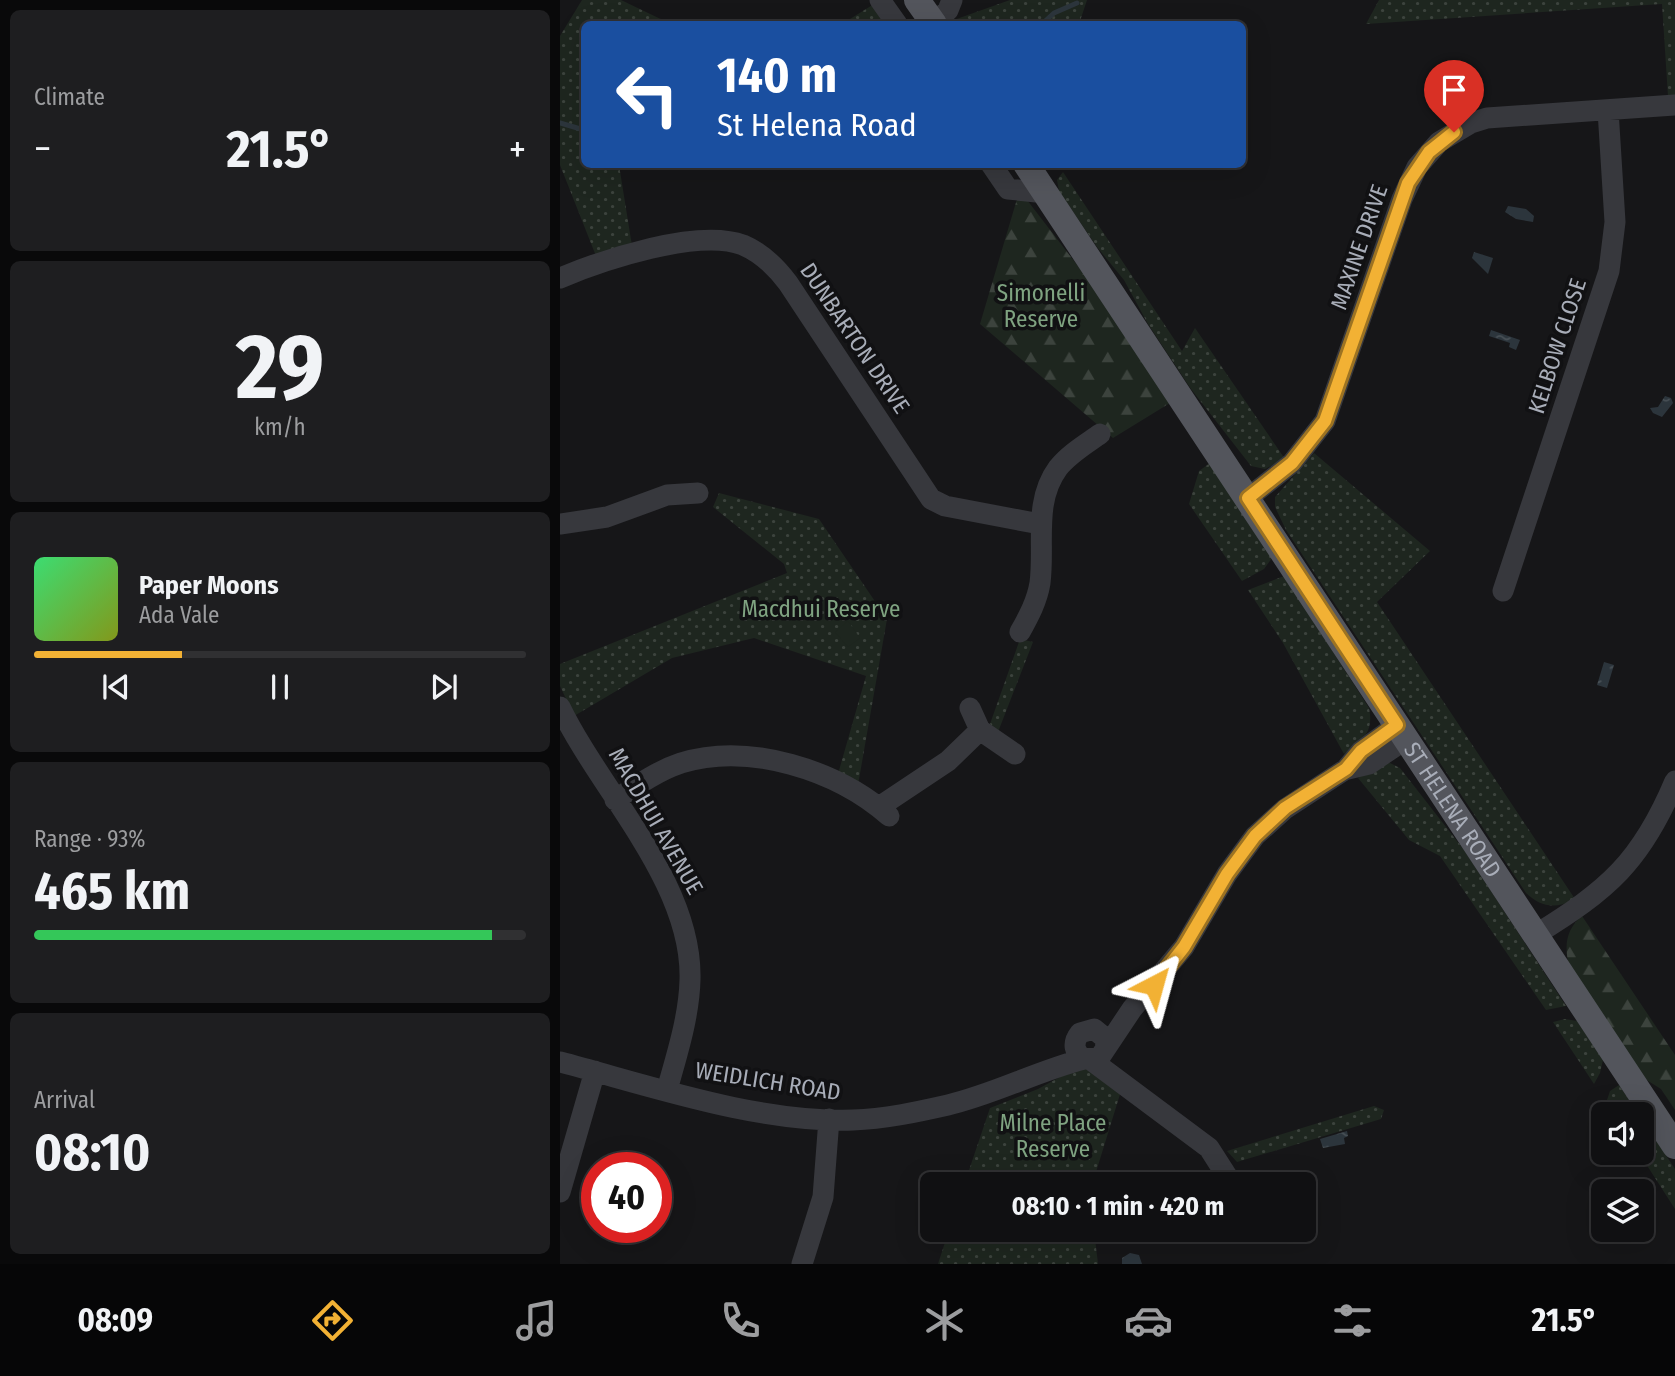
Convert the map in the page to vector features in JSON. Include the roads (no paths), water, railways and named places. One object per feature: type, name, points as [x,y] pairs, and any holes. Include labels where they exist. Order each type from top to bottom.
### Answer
[{"type":"main road","points":[[917,0],[932,21]]},
{"type":"main road","name":"ST HELENA ROAD","points":[[1029,168],[1675,1146]]},
{"type":"street","points":[[880,0],[895,21]]},
{"type":"street","points":[[937,21],[948,10],[952,0]]},
{"type":"street","name":"MAXINE DRIVE","points":[[1248,498],[1292,463],[1325,421],[1402,199],[1417,167],[1429,152],[1454,132],[1487,118],[1675,105]]},
{"type":"street","name":"KELBOW CLOSE","points":[[1503,591],[1609,271],[1615,222],[1608,110]]},
{"type":"street","points":[[993,168],[1008,189],[1046,193]]},
{"type":"street","name":"DUNBARTON DRIVE","points":[[560,278],[617,258],[703,241],[730,242],[759,253],[788,283],[931,499],[945,506],[1040,524]]},
{"type":"street","points":[[1020,632],[1032,609],[1040,582],[1040,524],[1055,473],[1067,459],[1100,434]]},
{"type":"street","points":[[560,524],[607,517],[667,495],[698,493]]},
{"type":"street","name":"MACDHUI AVENUE","points":[[560,707],[679,911],[687,943],[689,998],[667,1090]]},
{"type":"street","points":[[970,708],[981,730],[1015,754]]},
{"type":"street","points":[[615,800],[656,774],[681,763],[736,756],[780,762],[828,779],[884,811],[948,761],[981,730]]},
{"type":"street","points":[[1092,1052],[1184,947],[1227,874],[1255,836],[1285,808],[1346,769],[1361,751],[1402,732]]},
{"type":"street","points":[[1535,935],[1588,902],[1619,874],[1650,835],[1675,781]]},
{"type":"street","points":[[1092,1052],[1105,1038],[1094,1029],[1132,1009]]},
{"type":"street","points":[[1092,1052],[1116,1077],[1209,1148],[1224,1172]]},
{"type":"street","name":"WEIDLICH ROAD","points":[[560,1062],[734,1106],[829,1119],[886,1117],[963,1102],[1092,1052]]},
{"type":"street","points":[[560,1192],[595,1071]]},
{"type":"street","points":[[802,1264],[823,1197],[829,1119]]},
{"type":"water","points":[[1508,206],[1526,209],[1534,216],[1533,222],[1516,219],[1505,212]]},
{"type":"water","points":[[1474,252],[1493,258],[1488,274],[1472,258]]},
{"type":"water","points":[[1491,330],[1520,340],[1516,350],[1509,347],[1510,343],[1489,336]]},
{"type":"water","points":[[1665,396],[1671,398],[1673,403],[1662,417],[1653,413],[1650,408],[1658,407]]},
{"type":"water","points":[[1604,662],[1614,665],[1607,688],[1597,685]]},
{"type":"water","points":[[1347,1131],[1345,1144],[1323,1148],[1320,1139]]},
{"type":"water","points":[[1130,1253],[1139,1255],[1142,1264],[1122,1264],[1122,1258]]},
{"type":"waterway","points":[[1045,21],[1054,13],[1077,3]]},
{"type":"waterway","points":[[560,123],[581,129]]},
{"type":"park label","name":"Simonelli Reserve","points":[[1041,306]]},
{"type":"park label","name":"Macdhui Reserve","points":[[821,609]]},
{"type":"park label","name":"Milne Place Reserve","points":[[1053,1136]]}]
